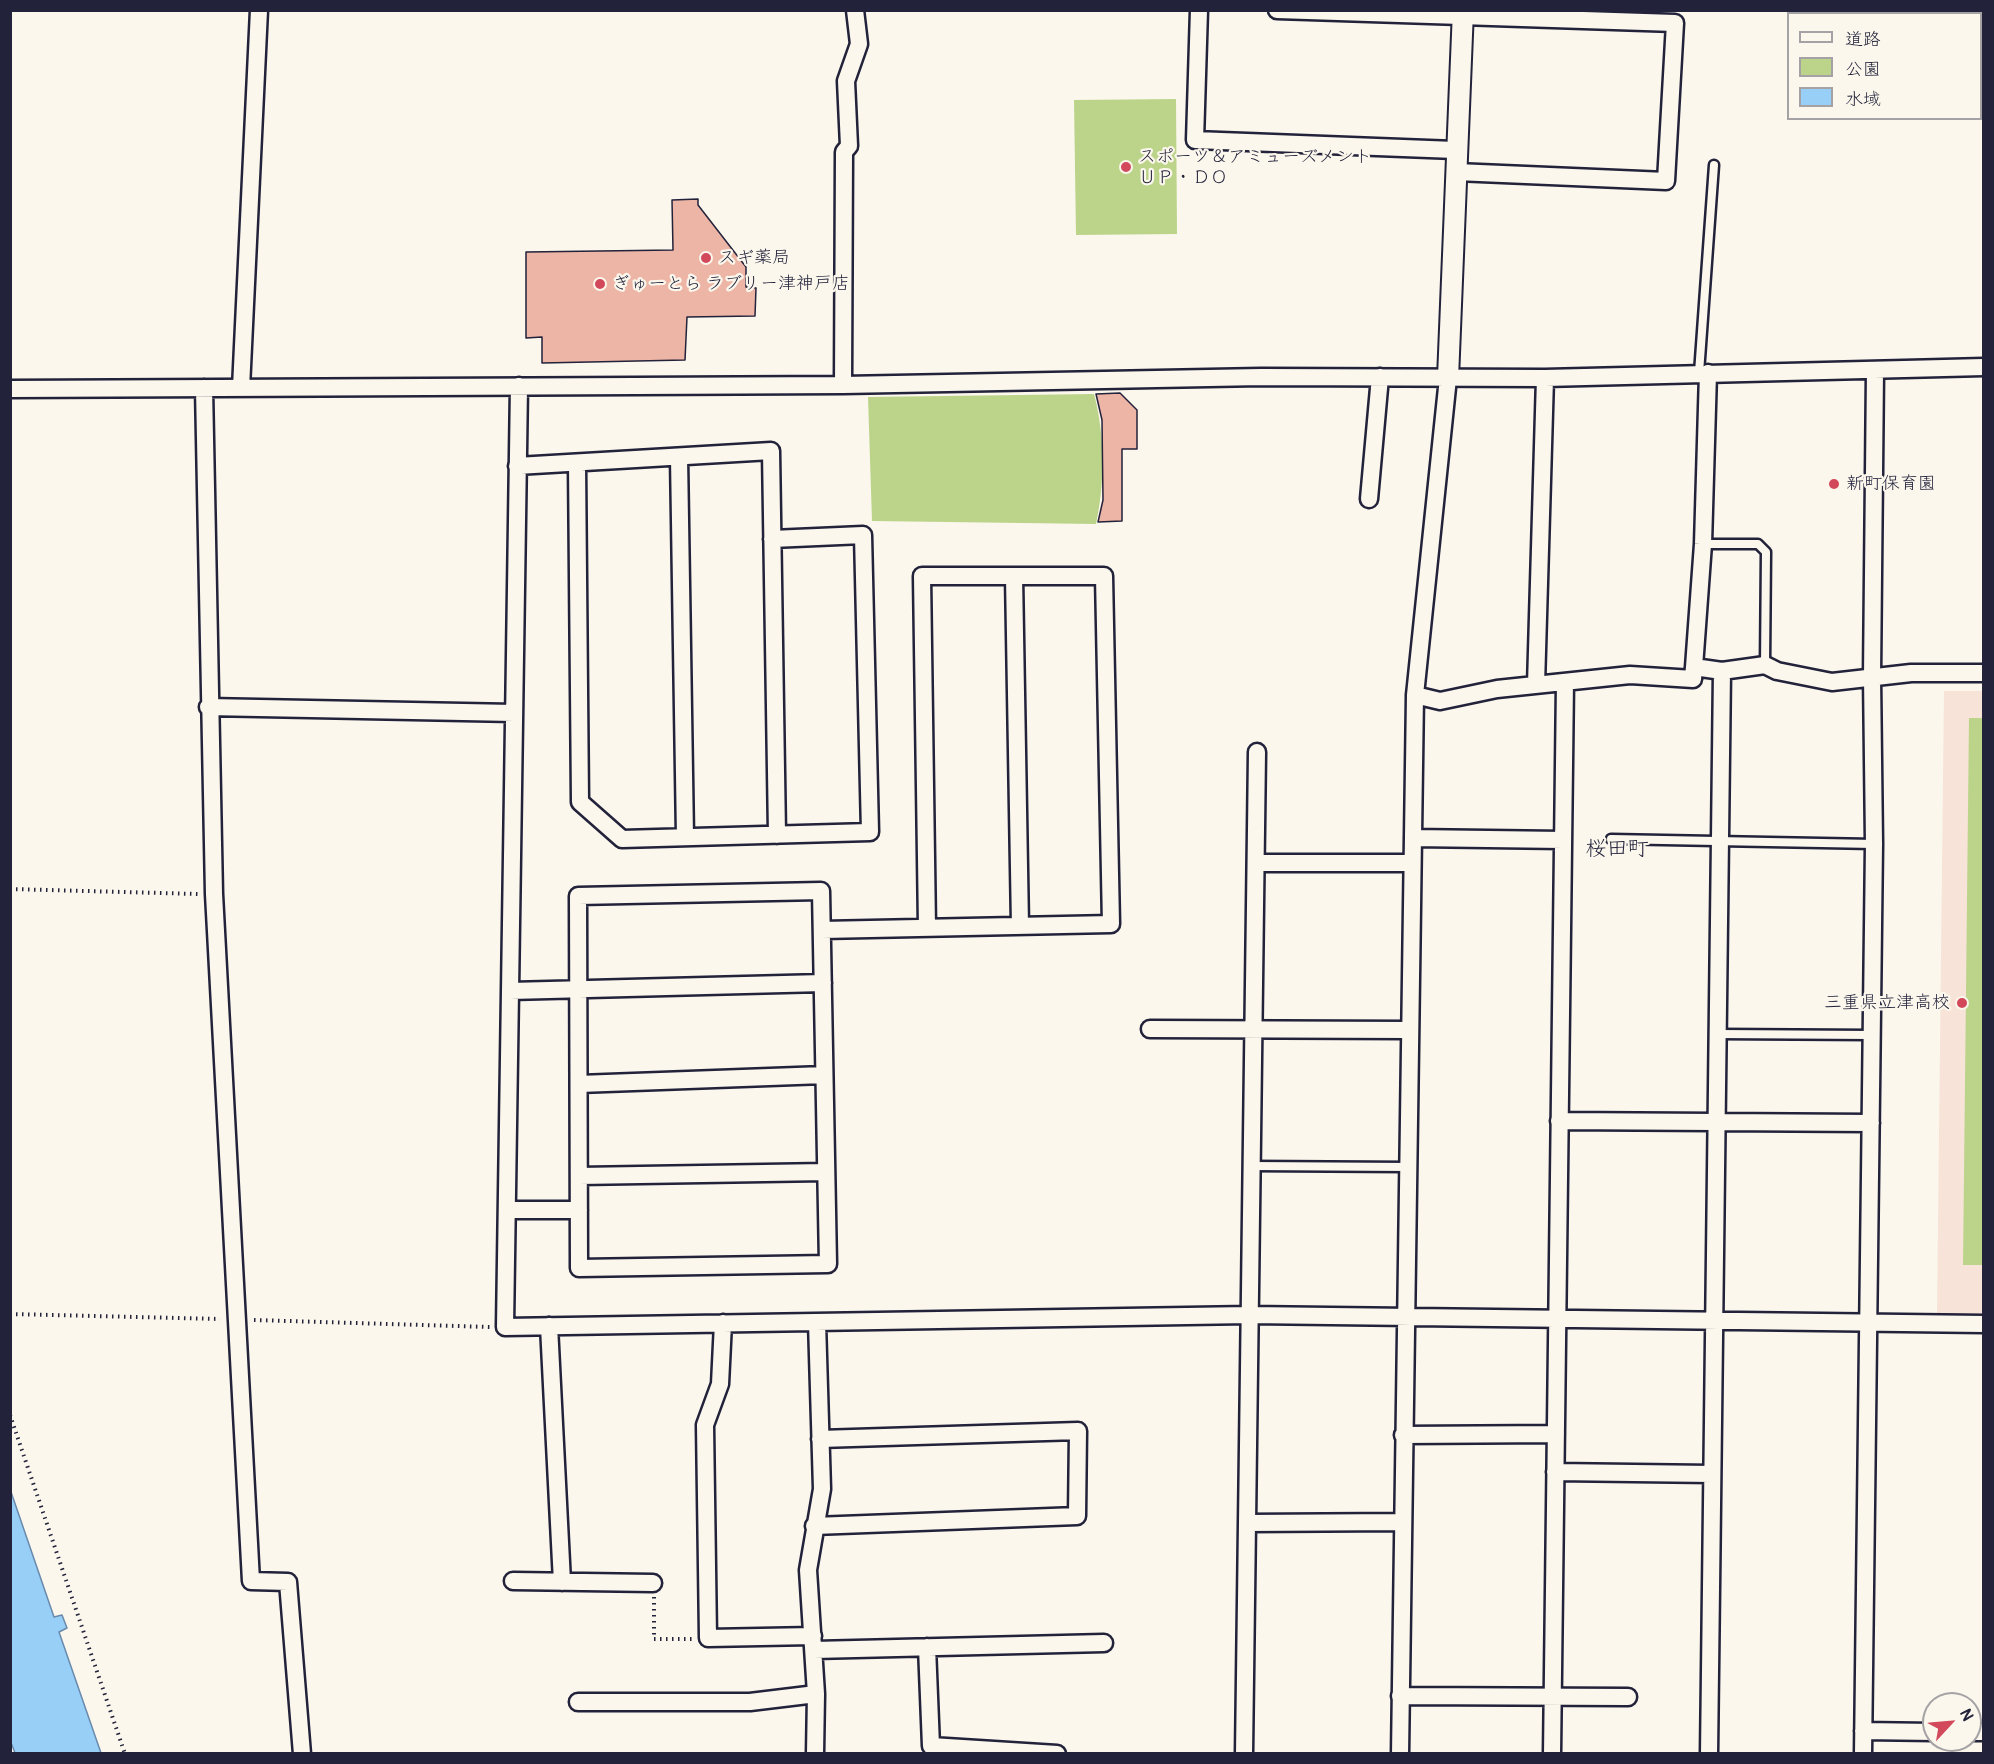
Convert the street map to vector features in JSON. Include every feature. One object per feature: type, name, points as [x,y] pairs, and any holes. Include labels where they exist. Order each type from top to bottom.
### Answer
[{"type":"street","points":[[241,388],[259,10]]},
{"type":"street","points":[[843,385],[844,152],[849,146],[846,81],[859,44],[855,10]]},
{"type":"street","points":[[1199,10],[1195,140],[1455,150]]},
{"type":"street","points":[[1277,10],[1675,17],[1666,181],[1456,172]]},
{"type":"street","points":[[1400,1754],[1415,695],[1448,378],[1462,13]]},
{"type":"street","points":[[10,389],[843,385],[1197,378],[1545,378],[1663,376],[1667,373],[1875,371],[1983,367]]},
{"type":"street","points":[[1863,1754],[1874,844],[1872,676],[1875,371]]},
{"type":"street","points":[[1415,695],[1440,701],[1497,689],[1630,675],[1693,679],[1703,544],[1704,373]]},
{"type":"street","points":[[1369,499],[1380,377]]},
{"type":"street","points":[[1536,685],[1545,378]]},
{"type":"street","points":[[519,386],[506,1327],[1249,1315],[1407,1319],[1983,1324]]},
{"type":"street","points":[[204,388],[208,707],[214,894],[250,1581],[288,1582],[302,1754]]},
{"type":"street","points":[[517,466],[771,451],[777,835]]},
{"type":"street","points":[[680,458],[686,837]]},
{"type":"street","points":[[577,464],[580,802],[622,839],[870,832],[863,535],[772,538]]},
{"type":"street","points":[[822,930],[927,928],[1111,924],[1104,576],[922,576],[927,928]]},
{"type":"street","points":[[1014,576],[1020,926]]},
{"type":"street","points":[[1694,667],[1722,671],[1766,665],[1777,671],[1832,682],[1853,681],[1872,676],[1983,673]]},
{"type":"street","points":[[1709,1754],[1722,671]]},
{"type":"street","points":[[1552,1754],[1565,682]]},
{"type":"street","points":[[208,707],[514,713]]},
{"type":"street","points":[[1244,1754],[1257,752]]},
{"type":"street","points":[[1413,838],[1563,840]]},
{"type":"street","points":[[1256,863],[1412,863]]},
{"type":"street","points":[[821,891],[823,983],[828,1264],[579,1268],[578,896],[821,891]]},
{"type":"street","points":[[510,991],[823,983]]},
{"type":"street","points":[[1150,1029],[1409,1030]]},
{"type":"street","points":[[579,1084],[824,1076]]},
{"type":"street","points":[[1559,1121],[1871,1123]]},
{"type":"street","points":[[579,1176],[826,1172]]},
{"type":"street","points":[[507,1210],[579,1210]]},
{"type":"street","points":[[815,1754],[816,1694],[808,1570],[822,1489],[817,1322]]},
{"type":"street","points":[[723,1323],[720,1384],[705,1425],[708,1638],[927,1647],[1104,1643]]},
{"type":"street","points":[[549,1326],[562,1581]]},
{"type":"street","points":[[814,1526],[1077,1516],[1078,1431],[820,1438]]},
{"type":"street","points":[[1403,1435],[1556,1434]]},
{"type":"street","points":[[1555,1472],[1712,1474]]},
{"type":"street","points":[[1247,1523],[1402,1522]]},
{"type":"street","points":[[513,1581],[653,1583]]},
{"type":"street","points":[[927,1647],[931,1746],[1057,1754]]},
{"type":"street","points":[[578,1702],[750,1702],[816,1694]]},
{"type":"street","points":[[1400,1696],[1628,1696]]},
{"type":"street","points":[[1863,1731],[1922,1732]]},
{"type":"lane","points":[[1704,373],[1714,165]]},
{"type":"lane","points":[[1703,544],[1758,544],[1766,552],[1766,665]]},
{"type":"lane","points":[[1611,839],[1874,844]]},
{"type":"lane","points":[[1718,1034],[1872,1035]]},
{"type":"lane","points":[[1251,1166],[1408,1167]]},
{"type":"path","points":[[10,889],[214,894]]},
{"type":"path","points":[[10,1314],[506,1327]]},
{"type":"path","points":[[10,1415],[124,1754]]},
{"type":"path","points":[[653,1583],[654,1639],[708,1638]]},
{"type":"shaded area","name":"三重県立津高校","points":[[1944,691],[1983,691],[1983,1315],[1937,1314]]},
{"type":"green space","name":"スポーツ＆アミューズメント ＵＰ・ＤＯ","points":[[1176,99],[1177,234],[1076,235],[1074,100]]},
{"type":"green space","points":[[1094,394],[1103,459],[1096,524],[872,521],[868,397]]},
{"type":"green space","points":[[1969,718],[1984,718],[1983,1265],[1963,1265]]},
{"type":"water","points":[[10,1489],[54,1617],[62,1615],[67,1628],[59,1632],[101,1753],[15,1753],[10,1740]]},
{"type":"building","name":"ぎゅーとら ラブリー津神戸店","points":[[698,199],[698,205],[746,267],[746,287],[756,288],[755,316],[687,317],[685,360],[542,363],[542,337],[526,338],[526,252],[673,250],[672,200]]},
{"type":"building","points":[[1120,393],[1137,410],[1137,449],[1122,449],[1122,521],[1098,522],[1103,500],[1102,420],[1096,394]]},
{"type":"place","name":"スポーツ＆アミューズメント ＵＰ・ＤＯ","points":[[1126,167]]},
{"type":"place","name":"スギ薬局","points":[[706,258]]},
{"type":"place","name":"ぎゅーとら ラブリー津神戸店","points":[[600,284]]},
{"type":"place","name":"新町保育園","points":[[1834,484]]},
{"type":"place","name":"三重県立津高校","points":[[1962,1003]]},
{"type":"district","name":"桜田町","points":[[1617,850]]}]
